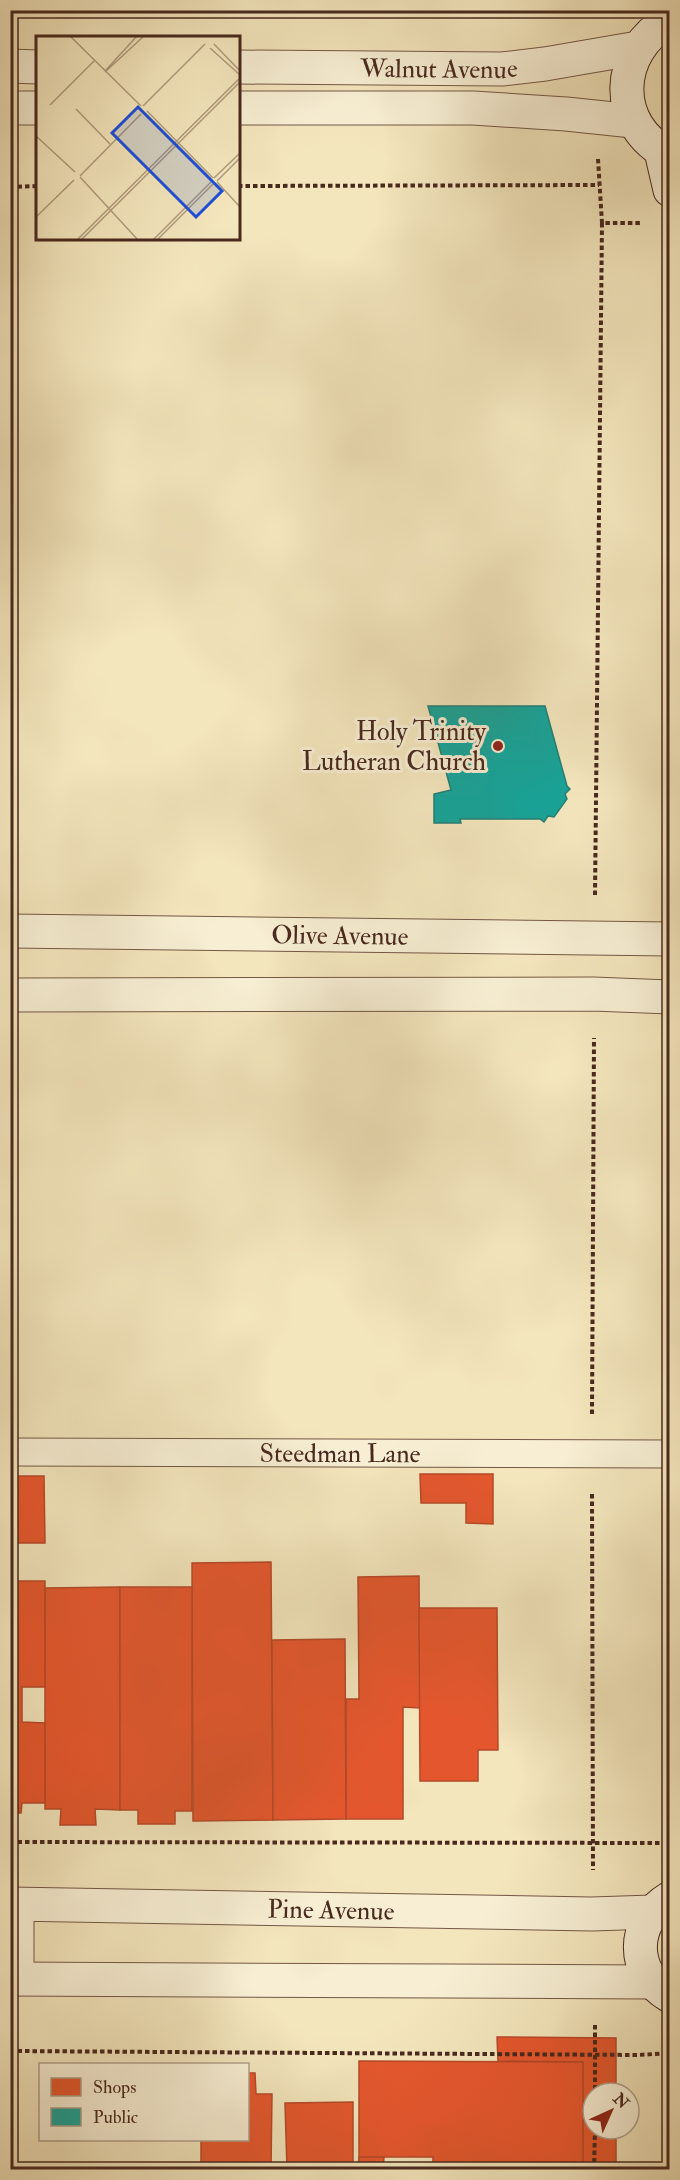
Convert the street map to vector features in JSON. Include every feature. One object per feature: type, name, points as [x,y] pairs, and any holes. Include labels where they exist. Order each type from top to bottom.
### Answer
[{"type":"street","points":[[669,17],[651,32],[638,48],[630,64],[626,83],[633,121],[645,138],[665,153],[669,190]]},
{"type":"street","name":"Walnut Avenue","points":[[240,68],[501,69],[638,48]]},
{"type":"street","points":[[10,66],[36,67]]},
{"type":"street","points":[[10,108],[36,108]]},
{"type":"street","name":"Walnut Avenue","points":[[240,108],[473,108],[633,121]]},
{"type":"street","name":"Olive Avenue","points":[[10,931],[669,939]]},
{"type":"street","points":[[10,995],[593,994],[669,997]]},
{"type":"street","points":[[14,1904],[14,1979],[664,1995]]},
{"type":"street","name":"Pine Avenue","points":[[14,1904],[592,1914],[661,1905]]},
{"type":"street","points":[[661,1905],[643,1927],[640,1946],[643,1965],[664,1995]]},
{"type":"lane","name":"Steedman Lane","points":[[10,1452],[669,1454]]},
{"type":"path","points":[[240,186],[599,185],[602,223],[594,938]]},
{"type":"path","points":[[10,187],[36,186]]},
{"type":"path","points":[[602,223],[647,223]]},
{"type":"path","points":[[593,994],[595,1091],[592,1455],[594,1843]]},
{"type":"path","points":[[10,1842],[669,1843]]},
{"type":"path","points":[[10,2051],[638,2055],[669,2053]]},
{"type":"path","points":[[594,2169],[595,2141]]},
{"type":"building: Shops","points":[[420,1474],[493,1474],[493,1524],[466,1523],[466,1503],[421,1503]]},
{"type":"building: Shops","points":[[10,1476],[44,1476],[45,1543],[10,1543]]},
{"type":"building: Shops","points":[[271,1562],[273,1820],[193,1821],[192,1563]]},
{"type":"building: Shops","points":[[419,1576],[420,1708],[403,1707],[403,1819],[346,1819],[346,1699],[359,1699],[358,1577]]},
{"type":"building: Shops","points":[[10,1581],[45,1581],[45,1687],[22,1687],[22,1722],[45,1723],[45,1803],[22,1803],[21,1813],[10,1813]]},
{"type":"building: Shops","points":[[120,1587],[120,1810],[95,1809],[96,1825],[60,1825],[61,1809],[45,1809],[45,1588]]},
{"type":"building: Shops","points":[[120,1587],[192,1587],[192,1811],[175,1811],[175,1824],[138,1824],[138,1810],[120,1810]]},
{"type":"building: Shops","points":[[419,1608],[497,1608],[498,1750],[478,1750],[478,1781],[420,1781]]},
{"type":"building: Shops","points":[[345,1639],[346,1819],[273,1820],[272,1640]]},
{"type":"building: Shops","points":[[497,2037],[616,2038],[616,2081],[583,2081],[583,2062],[498,2061]]},
{"type":"building: Shops","points":[[359,2061],[583,2062],[581,2141],[583,2141],[583,2170],[433,2170],[433,2157],[359,2157]]},
{"type":"building: Shops","points":[[249,2073],[255,2073],[256,2094],[272,2094],[271,2170],[201,2170],[201,2141],[249,2141]]},
{"type":"building: Shops","points":[[353,2102],[353,2170],[287,2170],[285,2103]]},
{"type":"building: Shops","points":[[583,2141],[616,2141],[616,2170],[583,2170]]},
{"type":"building: Shops","points":[[359,2157],[384,2157],[383,2170],[358,2170]]},
{"type":"building: Public","name":"Holy Trinity Lutheran Church","points":[[428,706],[545,706],[567,786],[570,789],[565,794],[567,799],[554,817],[548,816],[544,822],[540,819],[460,819],[461,823],[434,823],[434,794],[451,790]]},
{"type":"place","name":"Holy Trinity Lutheran Church","points":[[498,746]]}]
